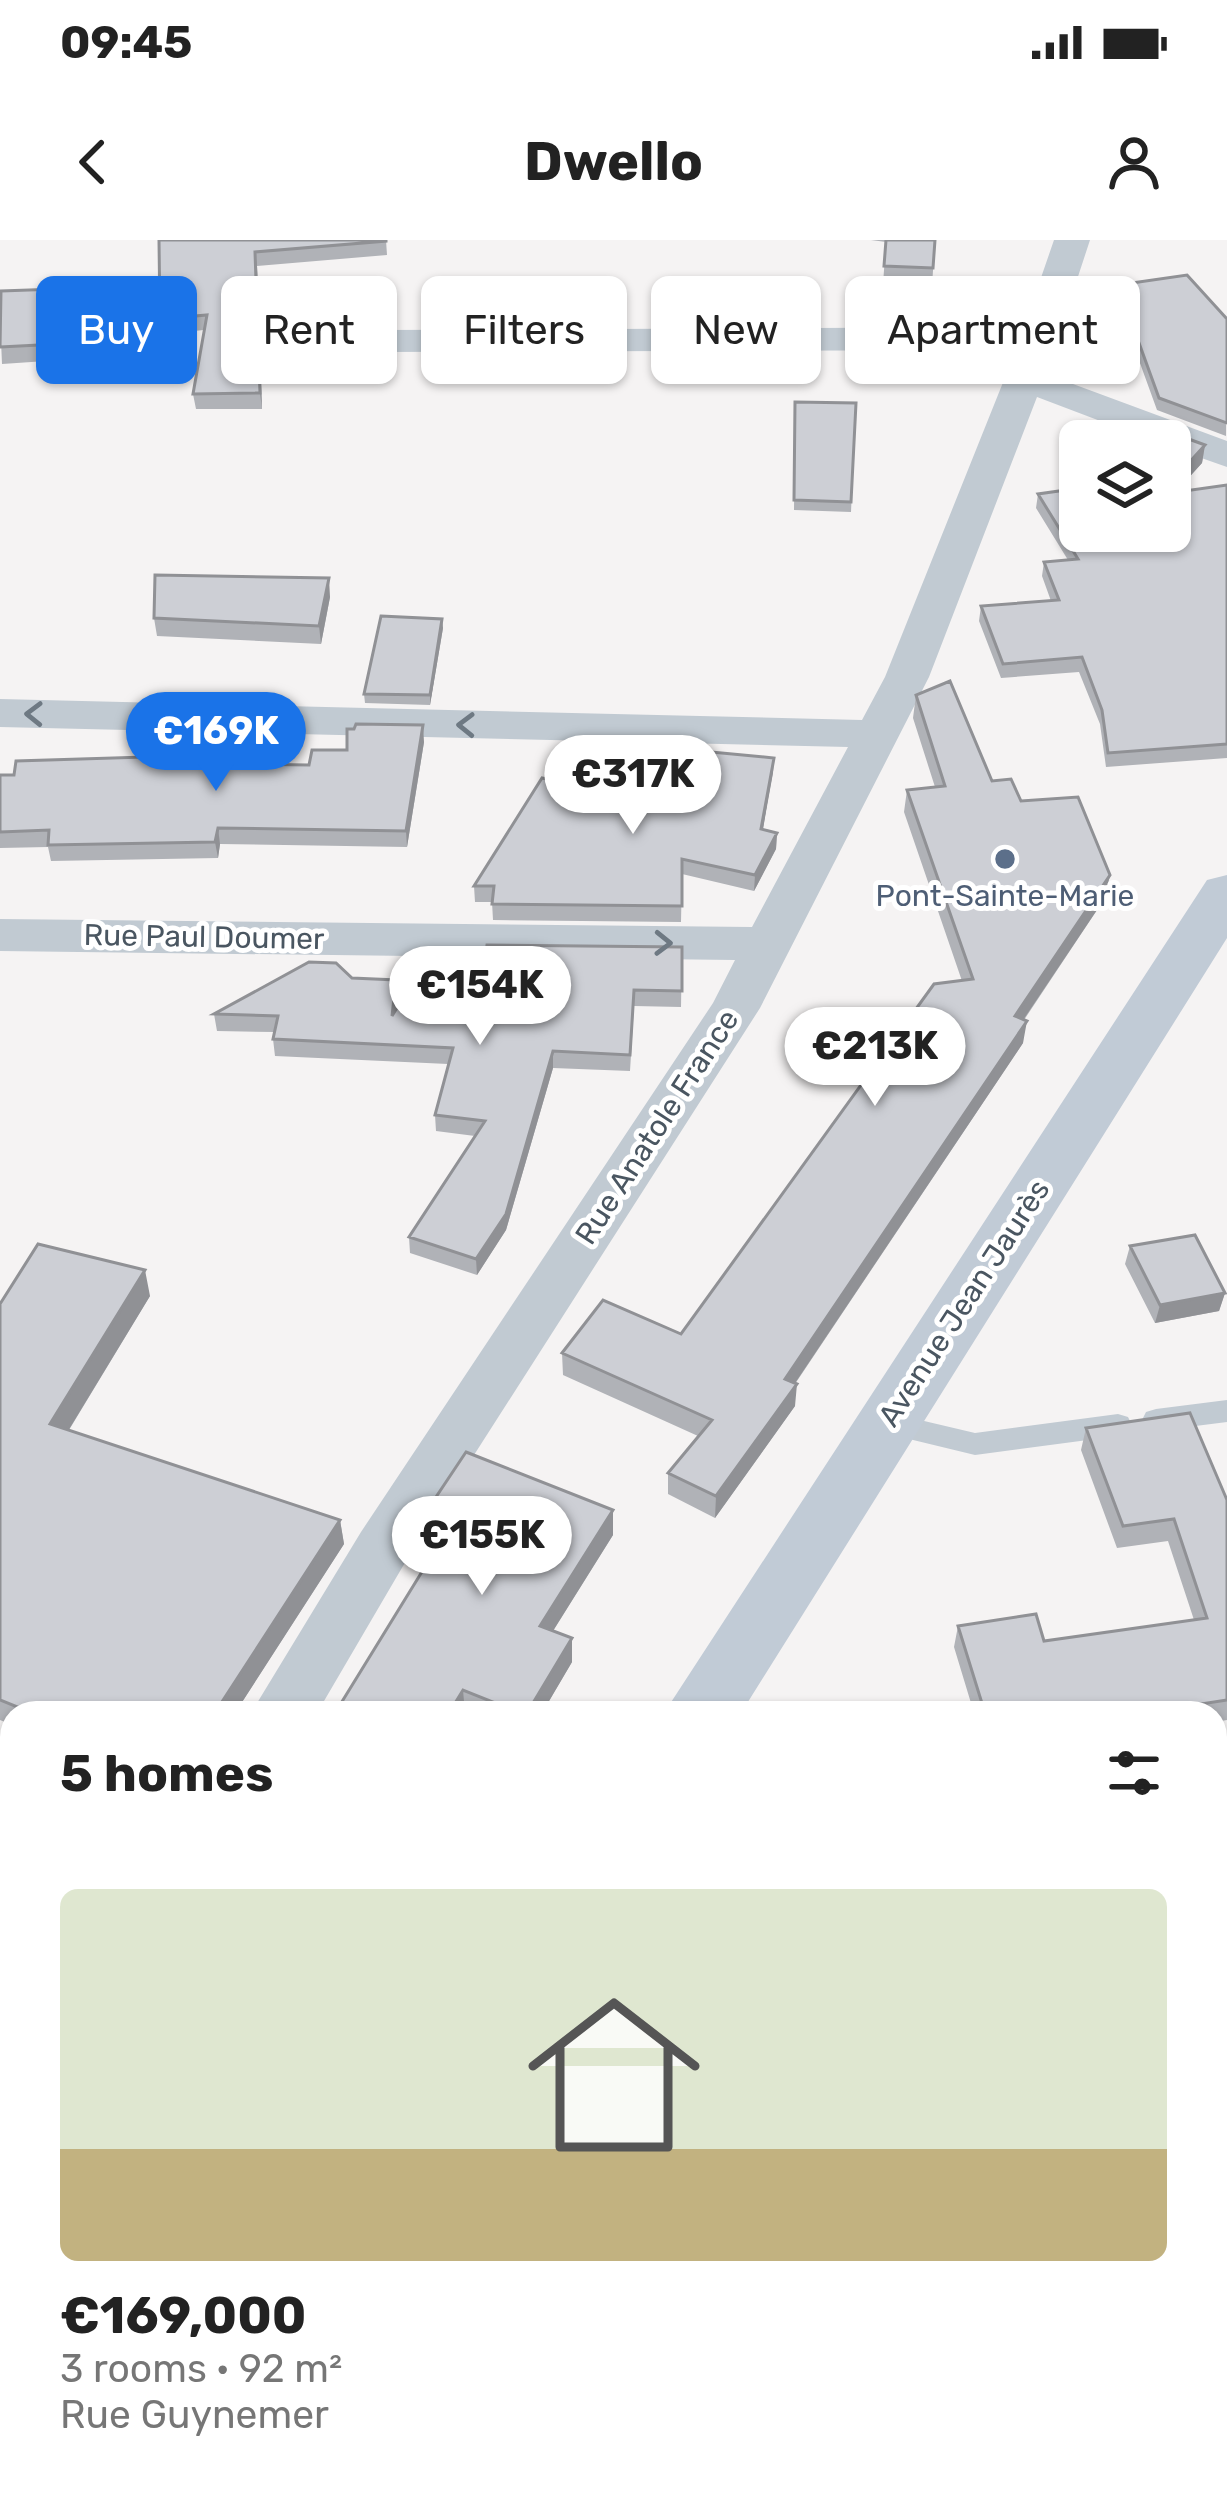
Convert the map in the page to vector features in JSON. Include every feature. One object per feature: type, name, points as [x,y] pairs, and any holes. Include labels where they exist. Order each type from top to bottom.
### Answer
[{"type":"main road","name":"Avenue Jean Jaurès","points":[[709,1701],[1227,893]]},
{"type":"street","name":"Rue Anatole France","points":[[1060,276],[1072,240]]},
{"type":"street","points":[[397,341],[845,353]]},
{"type":"street","name":"Rue Anatole France","points":[[290,1701],[382,1549],[735,1008],[907,677],[1022,384]]},
{"type":"street","points":[[1084,384],[1227,455]]},
{"type":"street","points":[[0,713],[877,734]]},
{"type":"street","name":"Rue Paul Doumer","points":[[0,935],[769,944]]},
{"type":"lane","points":[[886,1423],[975,1444],[1227,1411]]},
{"type":"building","points":[[159,240],[386,240],[255,252],[256,276],[221,276],[221,384],[260,384],[260,393],[193,394],[207,315],[197,316],[197,276],[159,276]]},
{"type":"building","points":[[886,240],[935,240],[933,268],[884,266]]},
{"type":"building","points":[[1187,275],[1227,319],[1227,423],[1159,398],[1140,346],[1140,282]]},
{"type":"building","points":[[36,290],[36,345],[0,347],[1,291]]},
{"type":"building","points":[[795,402],[856,403],[851,502],[794,500]]},
{"type":"building","points":[[1191,440],[1205,445],[1191,460]]},
{"type":"building","points":[[1227,485],[1227,744],[1108,753],[1102,710],[1082,657],[1003,664],[981,606],[1059,600],[1044,562],[1078,559],[1074,552],[1191,552],[1191,490]]},
{"type":"building","points":[[1059,491],[1059,528],[1038,494]]},
{"type":"building","points":[[155,575],[329,578],[319,626],[154,618]]},
{"type":"building","points":[[381,616],[442,619],[430,695],[364,694]]},
{"type":"building","points":[[950,681],[992,781],[1011,779],[1021,801],[1078,797],[1110,875],[1015,1016],[1027,1021],[785,1379],[797,1384],[716,1496],[668,1473],[712,1420],[562,1353],[603,1300],[681,1334],[934,984],[973,979],[907,790],[945,786],[916,695]]},
{"type":"building","points":[[356,724],[423,725],[406,831],[218,828],[215,842],[48,845],[49,830],[0,832],[0,775],[14,775],[16,761],[177,756],[176,763],[309,765],[312,750],[347,750],[347,729]]},
{"type":"building","points":[[690,750],[774,758],[761,829],[777,833],[755,875],[682,859],[682,906],[492,904],[494,886],[474,886],[542,778],[605,791],[608,785],[679,801]]},
{"type":"building","points":[[487,945],[682,947],[682,991],[634,990],[630,1055],[553,1051],[506,1214],[476,1259],[409,1237],[485,1121],[435,1115],[453,1048],[273,1039],[278,1016],[214,1014],[309,962],[336,963],[352,978],[396,980],[392,1016],[413,982],[483,977]]},
{"type":"building","points":[[1195,1235],[1225,1293],[1160,1305],[1130,1246]]},
{"type":"building","points":[[38,1244],[145,1270],[50,1424],[340,1520],[222,1701],[0,1700],[0,1304]]},
{"type":"building","points":[[1190,1413],[1227,1500],[1227,1700],[981,1701],[958,1626],[1036,1614],[1044,1641],[1207,1618],[1174,1519],[1123,1526],[1086,1428]]},
{"type":"building","points":[[466,1452],[613,1510],[540,1626],[572,1638],[534,1701],[490,1701],[463,1690],[456,1701],[342,1701],[460,1510],[434,1500]]},
{"type":"place","name":"Pont-Sainte-Marie","points":[[1005,859]]}]
